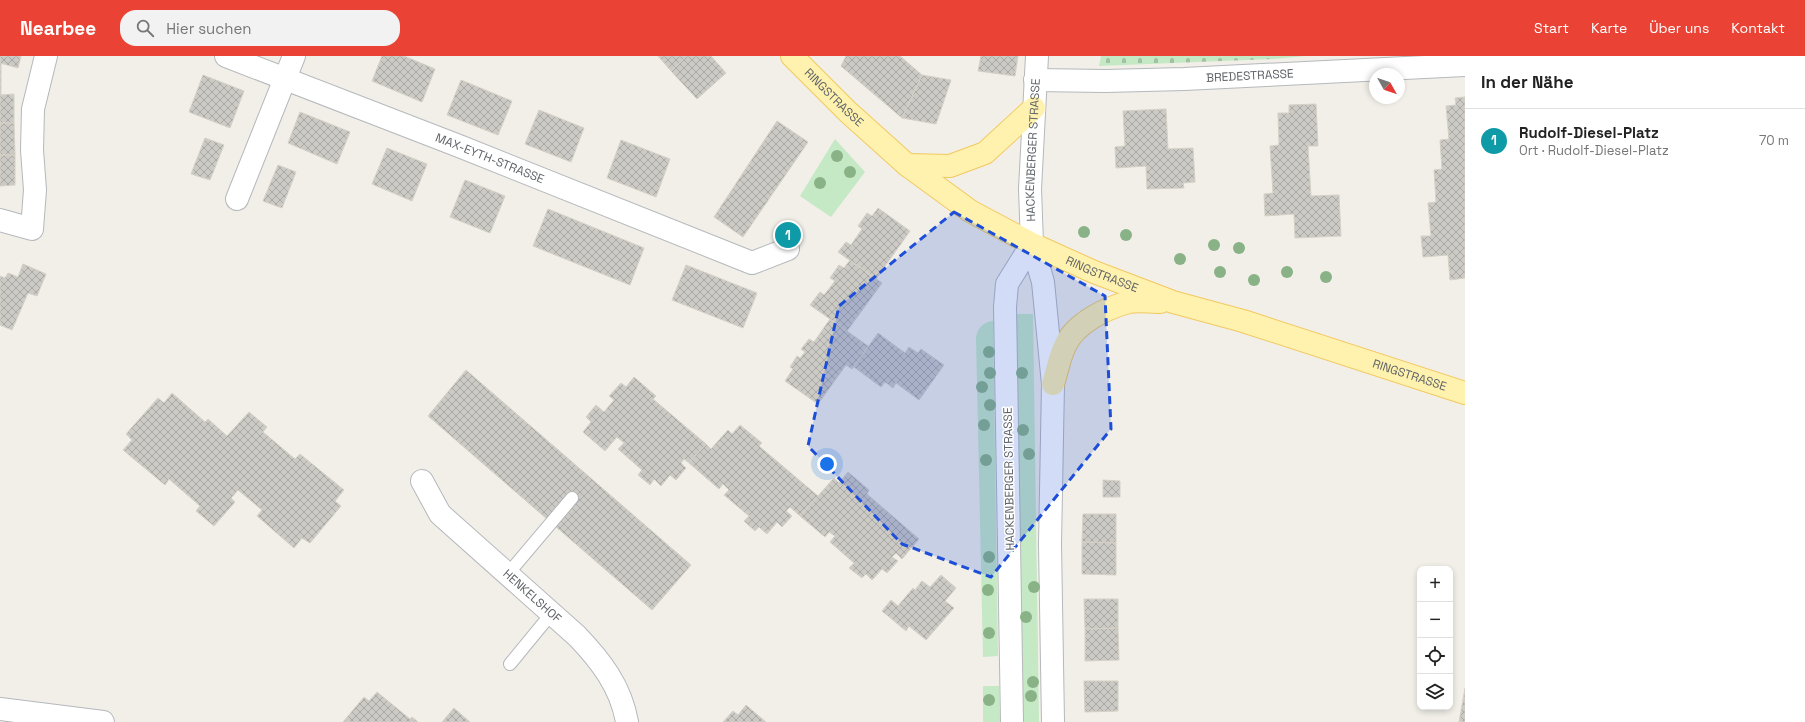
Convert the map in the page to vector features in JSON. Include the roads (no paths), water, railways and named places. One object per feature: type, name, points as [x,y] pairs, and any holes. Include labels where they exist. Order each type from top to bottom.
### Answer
[{"type":"main road","name":"RINGSTRASSE","points":[[792,56],[848,112],[907,165],[970,211],[1032,244],[1094,272],[1172,302],[1243,322],[1465,393]]},
{"type":"main road","points":[[907,165],[950,166],[985,154],[1034,108]]},
{"type":"main road","points":[[1053,384],[1064,346],[1069,338],[1084,323],[1102,312],[1130,302],[1172,302]]},
{"type":"street","points":[[0,220],[32,229],[35,190],[32,150],[33,109],[46,56]]},
{"type":"street","name":"MAX-EYTH-STRASSE","points":[[226,56],[284,80],[459,146],[752,263],[788,249]]},
{"type":"street","points":[[237,199],[294,56]]},
{"type":"street","name":"HACKENBERGER STRASSE","points":[[1037,56],[1030,189],[1032,244],[1042,282],[1053,384],[1050,544],[1053,722]]},
{"type":"street","name":"BREDESTRASSE","points":[[1036,80],[1105,81],[1184,79],[1465,65]]},
{"type":"street","name":"HACKENBERGER STRASSE","points":[[1012,722],[1005,307],[1008,284],[1032,244]]},
{"type":"street","name":"HENKELSHOF","points":[[422,481],[440,514],[577,636],[605,668],[615,685],[627,722]]},
{"type":"street","points":[[0,709],[103,722]]},
{"type":"lane","points":[[507,575],[572,498]]},
{"type":"lane","points":[[510,664],[551,614]]},
{"type":"place","name":"Rudolf-Diesel-Platz","points":[[788,235]]}]
